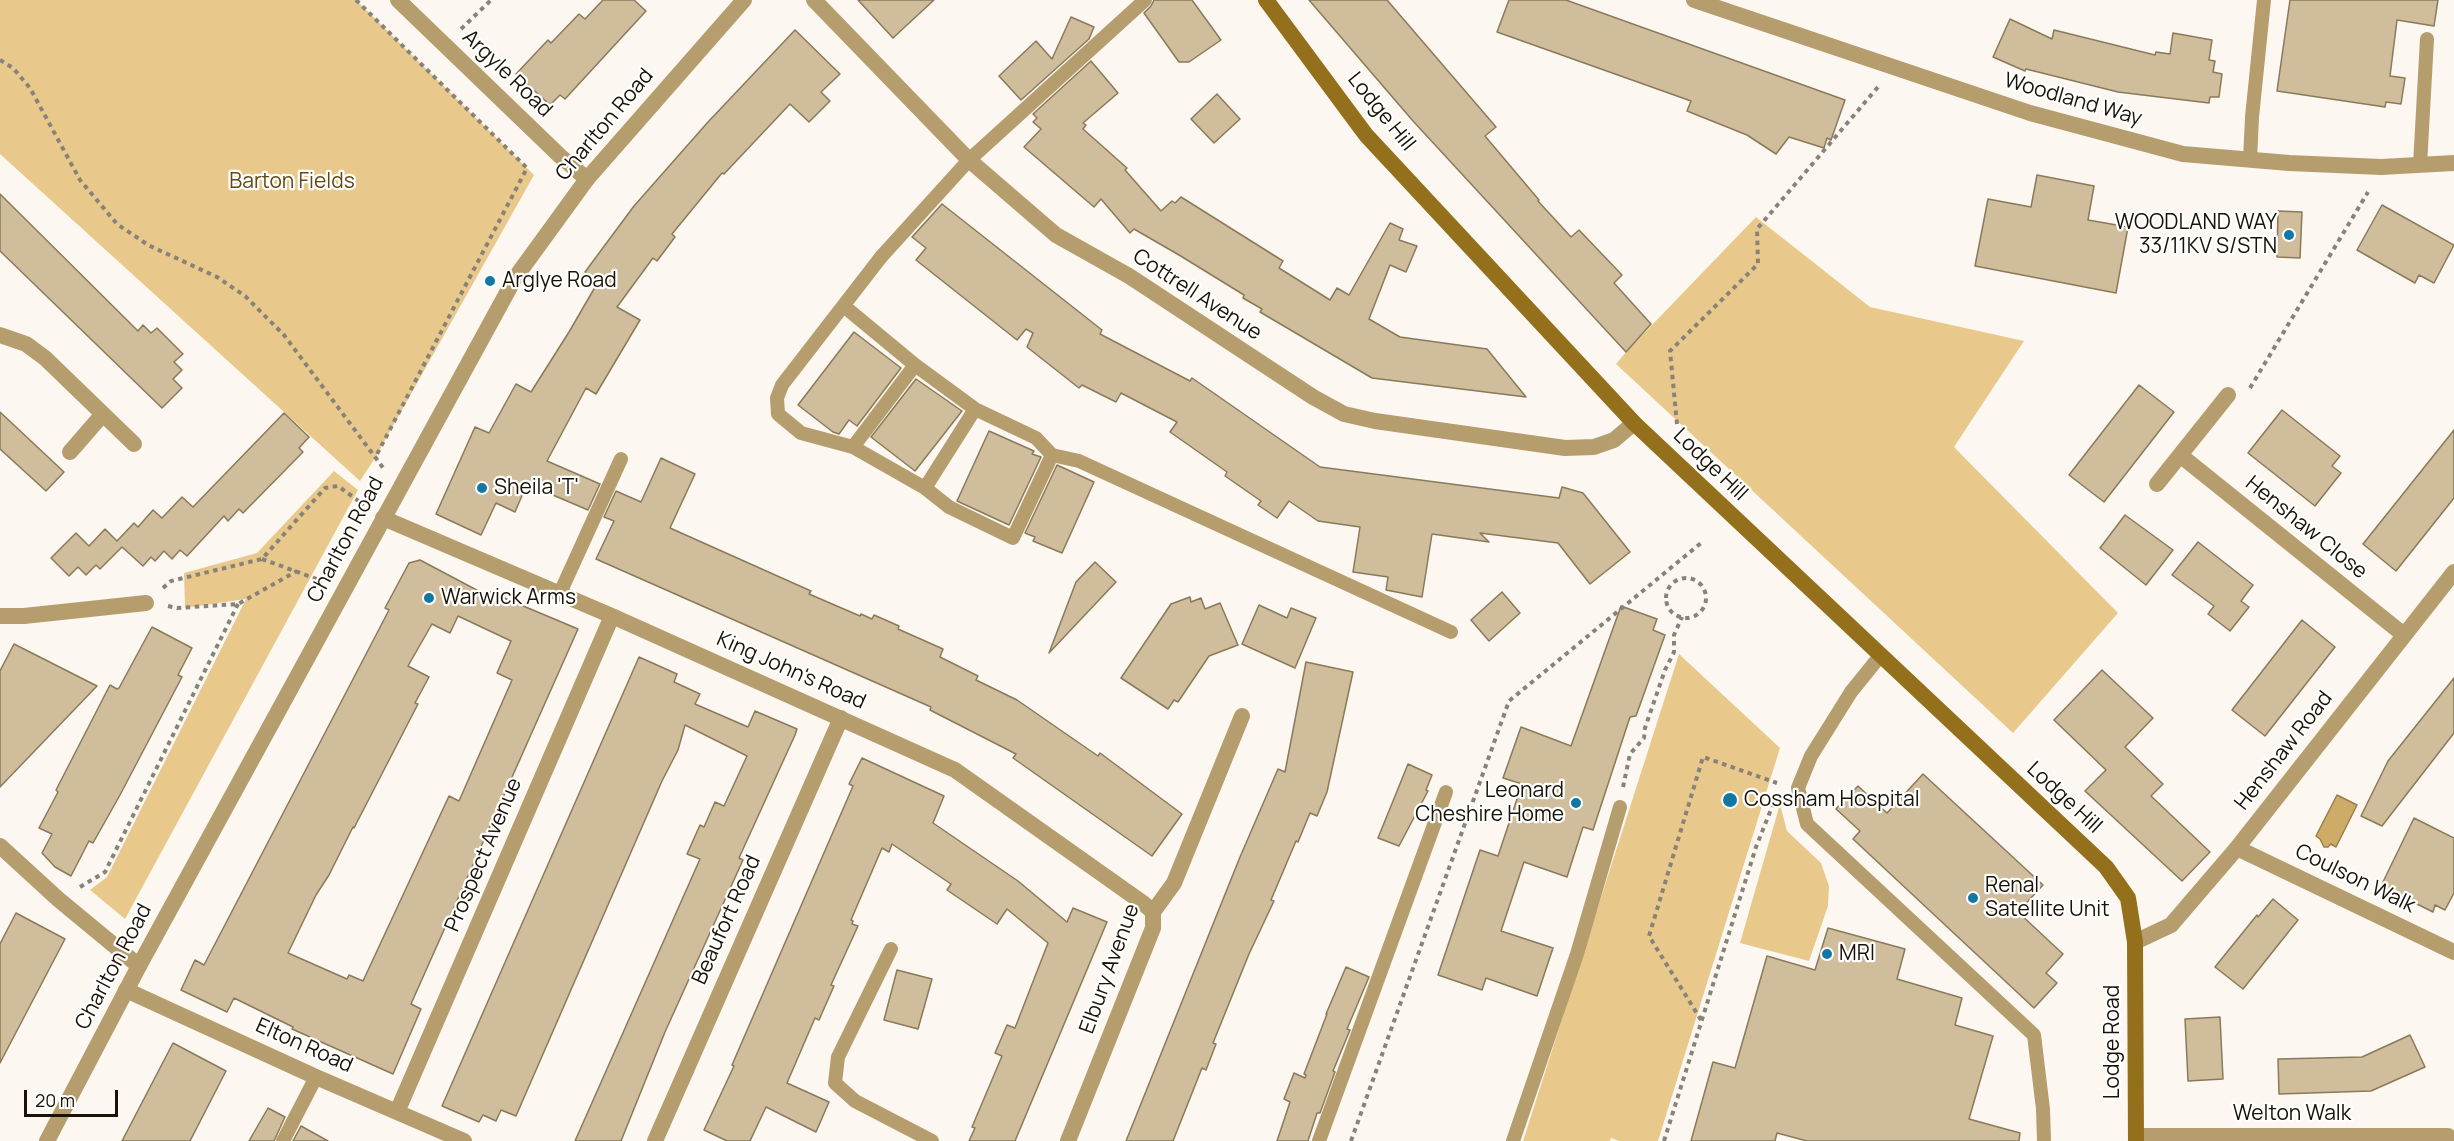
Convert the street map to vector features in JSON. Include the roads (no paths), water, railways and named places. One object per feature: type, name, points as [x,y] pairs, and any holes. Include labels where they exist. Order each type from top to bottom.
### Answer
[{"type":"main road","name":"Lodge Hill","points":[[1266,0],[1366,135],[1634,423],[1880,657],[2106,867],[2128,898],[2136,942]]},
{"type":"main road","name":"Lodge Road","points":[[2136,942],[2136,1138]]},
{"type":"street","name":"Argyle Road","points":[[398,0],[560,156],[587,178]]},
{"type":"street","name":"Charlton Road","points":[[47,1141],[139,966],[515,278],[587,178],[744,0]]},
{"type":"street","name":"Cottrell Avenue","points":[[814,0],[969,160],[1056,235],[1129,276],[1313,398],[1344,414],[1375,421],[1564,448],[1594,447],[1614,440],[1634,423]]},
{"type":"street","name":"Woodland Way","points":[[1694,0],[2030,113],[2183,154],[2381,167],[2454,163]]},
{"type":"street","points":[[0,335],[26,344],[45,358],[134,444]]},
{"type":"street","points":[[2157,484],[2228,395]]},
{"type":"street","points":[[70,452],[104,414]]},
{"type":"street","name":"Henshaw Close","points":[[2180,455],[2404,635]]},
{"type":"street","name":"King John's Road","points":[[383,518],[560,593],[956,770],[1153,912]]},
{"type":"street","name":"Henshaw Road","points":[[2136,942],[2171,925],[2236,848],[2454,572]]},
{"type":"street","points":[[0,616],[24,616],[146,603]]},
{"type":"street","name":"Prospect Avenue","points":[[397,1112],[612,616]]},
{"type":"street","name":"Elbury Avenue","points":[[1068,1141],[1153,928],[1153,912],[1174,883],[1242,716]]},
{"type":"street","name":"Beaufort Road","points":[[654,1141],[841,718]]},
{"type":"street","points":[[0,846],[58,899],[139,966]]},
{"type":"street","name":"Coulson Walk","points":[[2236,848],[2454,952]]},
{"type":"street","name":"Elton Road","points":[[126,990],[316,1077],[464,1141]]},
{"type":"street","name":"Welton Walk","points":[[2136,1138],[2448,1136]]},
{"type":"lane","points":[[1052,456],[1013,538],[949,507],[925,488],[853,447],[801,433],[778,414],[777,398],[782,385],[881,257],[969,160],[1145,0]]},
{"type":"lane","points":[[2250,160],[2264,0]]},
{"type":"lane","points":[[2420,165],[2427,39]]},
{"type":"lane","points":[[844,307],[915,365],[975,409],[1036,438],[1052,456],[1079,461],[1451,632]]},
{"type":"lane","points":[[853,447],[915,365]]},
{"type":"lane","points":[[925,488],[975,409]]},
{"type":"lane","points":[[560,593],[621,459]]},
{"type":"lane","points":[[1880,657],[1851,692],[1810,756],[1798,788],[1807,824],[2034,1035],[2043,1108],[2044,1141]]},
{"type":"lane","points":[[1319,1141],[1446,792]]},
{"type":"lane","points":[[1513,1141],[1577,954],[1620,807]]},
{"type":"lane","points":[[891,950],[838,1057],[835,1083],[855,1101],[932,1141]]},
{"type":"lane","points":[[283,1141],[316,1077]]},
{"type":"place","name":"WOODLAND WAY 33/11KV S/STN","points":[[2289,235]]},
{"type":"place","name":"Arglye Road","points":[[490,281]]},
{"type":"place","name":"Sheila 'T'","points":[[482,488]]},
{"type":"place","name":"Warwick Arms","points":[[429,598]]},
{"type":"place","name":"Cossham Hospital","points":[[1730,800]]},
{"type":"place","name":"Leonard Cheshire Home","points":[[1576,803]]},
{"type":"place","name":"Renal Satellite Unit","points":[[1973,898]]},
{"type":"place","name":"MRI","points":[[1827,954]]},
{"type":"park label","name":"Barton Fields","points":[[292,182]]}]
